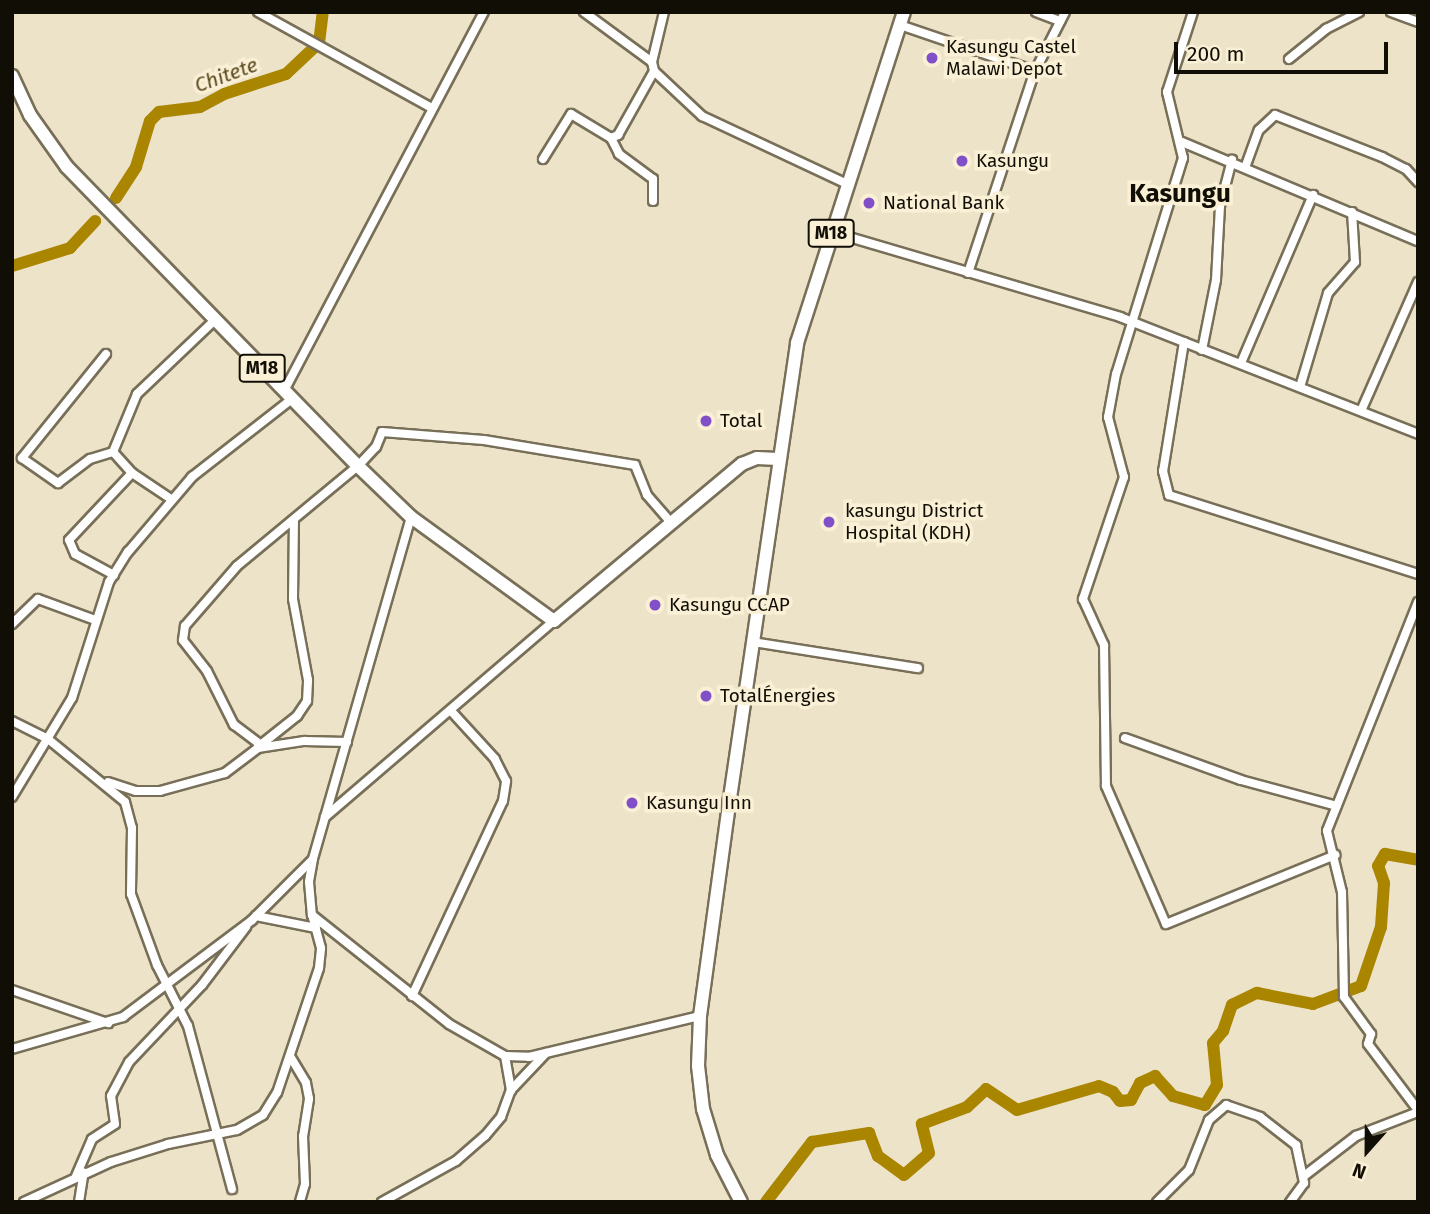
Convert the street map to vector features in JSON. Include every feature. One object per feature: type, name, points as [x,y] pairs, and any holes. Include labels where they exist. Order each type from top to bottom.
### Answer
[{"type":"main road","name":"M18","points":[[778,459],[797,343],[902,19]]},
{"type":"main road","name":"M18","points":[[12,76],[16,96],[67,167],[358,466],[411,517],[554,621]]},
{"type":"main road","points":[[554,621],[749,460],[778,459],[700,1016],[704,1109],[717,1155],[741,1202]]},
{"type":"street","points":[[258,12],[432,108]]},
{"type":"street","points":[[12,797],[72,698],[95,620],[114,575],[171,499],[214,457],[288,395],[432,108],[484,12]]},
{"type":"street","points":[[584,12],[652,62]]},
{"type":"street","points":[[664,12],[652,62],[654,71],[702,116],[847,184]]},
{"type":"street","points":[[1036,12],[1060,22]]},
{"type":"street","points":[[968,273],[1035,71],[1065,12]]},
{"type":"street","points":[[1193,12],[1168,82],[1169,108],[1182,142],[1183,158],[1133,322],[1108,417],[1124,477],[1083,599],[1104,645],[1109,799],[1166,924],[1335,855]]},
{"type":"street","points":[[1289,59],[1326,29],[1359,12]]},
{"type":"street","points":[[1391,12],[1418,22]]},
{"type":"street","points":[[902,19],[1035,71]]},
{"type":"street","points":[[611,138],[635,108],[654,71]]},
{"type":"street","points":[[543,159],[571,114],[611,138],[619,154],[653,179],[653,201]]},
{"type":"street","points":[[1245,165],[1265,120],[1275,115],[1392,162],[1418,182]]},
{"type":"street","points":[[1182,142],[1245,165],[1418,242]]},
{"type":"street","points":[[1202,350],[1216,280],[1220,206],[1232,160]]},
{"type":"street","points":[[1241,363],[1313,195]]},
{"type":"street","points":[[1300,387],[1328,293],[1355,262],[1352,212]]},
{"type":"street","points":[[832,232],[1133,322],[1418,433]]},
{"type":"street","points":[[1361,411],[1418,282]]},
{"type":"street","points":[[113,452],[137,394],[216,318]]},
{"type":"street","points":[[1184,342],[1163,471],[1169,495],[1418,573]]},
{"type":"street","points":[[106,354],[22,458],[58,483],[90,459],[113,452]]},
{"type":"street","points":[[347,742],[304,741],[260,746],[234,725],[183,633],[207,597],[237,566],[358,466],[376,447],[382,432],[484,440],[635,465],[648,495],[672,524]]},
{"type":"street","points":[[113,452],[132,473],[171,499]]},
{"type":"street","points":[[114,575],[75,554],[69,540],[132,473]]},
{"type":"street","points":[[24,1202],[80,1174],[168,1144],[246,1126],[263,1115],[275,1099],[319,968],[321,948],[312,915],[309,882],[313,859],[411,517]]},
{"type":"street","points":[[104,781],[136,791],[160,791],[225,773],[297,716],[307,701],[308,680],[293,599],[294,521]]},
{"type":"street","points":[[12,624],[38,599],[95,620]]},
{"type":"street","points":[[1290,1202],[1304,1176],[1356,1136],[1418,1111],[1368,1044],[1370,1034],[1344,997],[1342,892],[1327,831],[1418,602]]},
{"type":"street","points":[[325,818],[554,621]]},
{"type":"street","points":[[753,642],[918,668]]},
{"type":"street","points":[[412,996],[503,802],[506,781],[495,759],[451,711]]},
{"type":"street","points":[[12,721],[48,739],[104,781],[131,816],[131,894],[192,1039],[214,1135],[232,1189]]},
{"type":"street","points":[[1125,738],[1241,780],[1336,806]]},
{"type":"street","points":[[79,1202],[80,1174],[92,1139],[115,1124],[111,1096],[129,1062],[180,1007],[254,918],[313,859]]},
{"type":"street","points":[[312,915],[412,996],[474,1041],[505,1056],[546,1052],[700,1016]]},
{"type":"street","points":[[12,1049],[108,1023],[167,984],[254,918],[316,928]]},
{"type":"street","points":[[12,990],[108,1023]]},
{"type":"street","points":[[382,1202],[456,1161],[485,1136],[501,1117],[511,1090],[546,1052]]},
{"type":"street","points":[[290,1056],[306,1083],[309,1099],[303,1136],[305,1184],[300,1202]]},
{"type":"street","points":[[505,1056],[511,1090]]},
{"type":"street","points":[[1157,1202],[1189,1170],[1209,1121],[1226,1105],[1260,1117],[1287,1136],[1300,1153],[1304,1176]]},
{"type":"waterway","name":"Chitete","points":[[116,198],[136,167],[150,121],[159,112],[200,107],[224,94],[286,74],[319,43],[323,12]]},
{"type":"waterway","name":"Chitete","points":[[12,266],[70,248],[95,221]]},
{"type":"waterway","points":[[766,1202],[812,1142],[869,1133],[878,1156],[904,1175],[929,1153],[922,1124],[967,1107],[986,1089],[1017,1110],[1099,1086],[1113,1092],[1120,1101],[1131,1100],[1140,1083],[1155,1076],[1173,1096],[1205,1105],[1217,1085],[1213,1043],[1223,1031],[1232,1005],[1257,993],[1313,1004],[1361,986],[1381,927],[1384,883],[1378,866],[1385,854],[1418,860]]},
{"type":"place","name":"Kasungu Castel Malawi Depot","points":[[932,58]]},
{"type":"place","name":"Kasungu","points":[[962,161]]},
{"type":"place","name":"National Bank","points":[[869,203]]},
{"type":"place","name":"Total","points":[[706,421]]},
{"type":"place","name":"kasungu District Hospital (KDH)","points":[[829,522]]},
{"type":"place","name":"Kasungu CCAP","points":[[655,605]]},
{"type":"place","name":"TotalÉnergies","points":[[706,696]]},
{"type":"place","name":"Kasungu Inn","points":[[632,803]]},
{"type":"district","name":"Kasungu","points":[[1180,194]]}]
